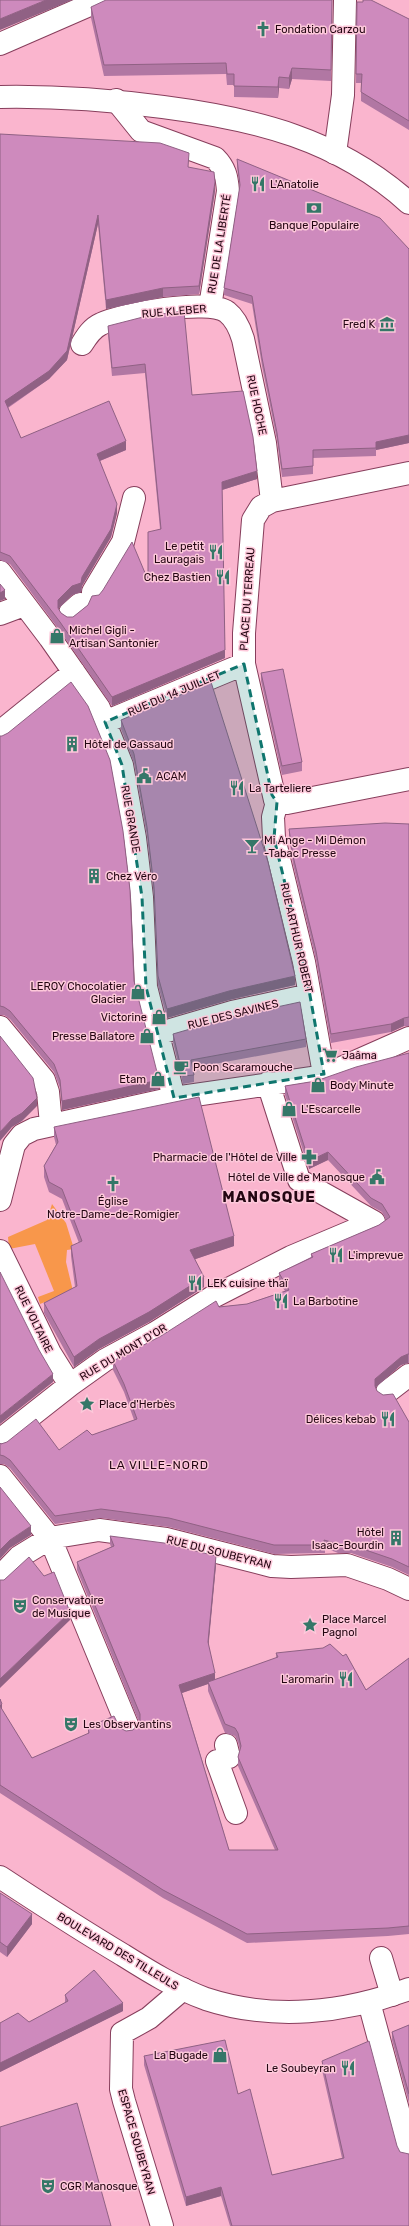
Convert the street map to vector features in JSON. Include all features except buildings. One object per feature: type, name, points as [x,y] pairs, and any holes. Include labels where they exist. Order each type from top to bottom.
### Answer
[{"type":"street","points":[[0,44],[101,0]]},
{"type":"street","points":[[335,153],[343,95],[345,0]]},
{"type":"street","points":[[0,97],[116,100],[221,115],[272,128],[335,153],[361,166],[409,203]]},
{"type":"street","name":"RUE DE LA LIBERTÉ","points":[[116,100],[141,130],[215,158],[222,166],[227,178],[228,191],[219,310]]},
{"type":"street","name":"RUE KLEBER","points":[[82,344],[95,328],[115,319],[141,312],[169,309],[219,310]]},
{"type":"street","name":"RUE HOCHE","points":[[219,310],[237,324],[242,339],[265,443],[272,501]]},
{"type":"street","name":"PLACE DU TERREAU","points":[[277,802],[272,795],[244,664],[244,633],[253,520],[261,507],[272,501],[409,473]]},
{"type":"street","points":[[81,603],[123,542],[134,498]]},
{"type":"street","name":"RUE GRANDE","points":[[0,572],[24,605],[48,630],[74,672],[99,708],[122,765],[135,838],[144,912],[146,986],[174,1098]]},
{"type":"street","points":[[0,614],[24,605]]},
{"type":"street","name":"RUE DU 14 JUILLET","points":[[105,722],[244,664]]},
{"type":"street","points":[[3,731],[74,672]]},
{"type":"street","points":[[277,802],[287,803],[409,779]]},
{"type":"street","name":"RUE ARTHUR ROBERT","points":[[277,802],[273,817],[274,838],[310,995],[324,1074]]},
{"type":"street","name":"RUE DES SAVINES","points":[[157,1034],[232,1012],[310,995]]},
{"type":"street","points":[[0,1027],[44,1080],[48,1092],[51,1124]]},
{"type":"street","points":[[0,1200],[16,1142],[28,1132],[51,1124],[174,1098],[324,1074],[409,1038]]},
{"type":"street","name":"RUE DU MONT D'OR","points":[[0,1440],[70,1385],[105,1360],[155,1333],[211,1298],[291,1257],[374,1222],[299,1180],[268,1083]]},
{"type":"street","name":"RUE VOLTAIRE","points":[[0,1251],[50,1353],[70,1385]]},
{"type":"street","points":[[387,1392],[409,1375]]},
{"type":"street","points":[[0,1476],[50,1538],[128,1727]]},
{"type":"street","name":"RUE DU SOUBEYRAN","points":[[0,1577],[19,1557],[50,1538],[87,1530],[127,1533],[166,1539],[272,1566],[291,1567],[347,1565],[388,1579],[409,1589]]},
{"type":"street","points":[[224,1754],[236,1813]]},
{"type":"street","name":"BOULEVARD DES TILLEULS","points":[[0,1877],[76,1927],[158,1977],[206,1998],[248,2008],[284,2012],[335,2009],[369,2002],[401,1992]]},
{"type":"street","points":[[381,1958],[401,1992]]},
{"type":"street","name":"ESPACE SOUBEYRAN","points":[[162,2226],[121,2089],[122,2033],[149,2018],[183,1989]]},
{"type":"street","points":[[369,2002],[409,2152]]},
{"type":"highlighted area","points":[[244,664],[272,795],[277,802],[274,838],[304,962],[324,1074],[174,1098],[146,987],[142,897],[122,765],[105,722]]},
{"type":"shaded area","points":[[52,1204],[66,1223],[74,1249],[67,1250],[66,1262],[73,1291],[40,1304],[38,1297],[54,1291],[35,1244],[9,1249],[8,1237],[47,1220]]},
{"type":"place","name":"Fondation Carzou","points":[[263,29]]},
{"type":"place","name":"L'Anatolie","points":[[258,184]]},
{"type":"place","name":"Banque Populaire","points":[[314,208]]},
{"type":"place","name":"Fred K","points":[[387,324]]},
{"type":"place","name":"Le petit Lauragais","points":[[216,552]]},
{"type":"place","name":"Chez Bastien","points":[[223,577]]},
{"type":"place","name":"Michel Gigli - Artisan Santonier","points":[[57,636]]},
{"type":"place","name":"Hôtel de Gassaud","points":[[72,744]]},
{"type":"place","name":"ACAM","points":[[144,776]]},
{"type":"place","name":"La Tarteliere","points":[[237,788]]},
{"type":"place","name":"Mi Ange - Mi Démon -Tabac Presse","points":[[252,846]]},
{"type":"place","name":"Chez Véro","points":[[94,876]]},
{"type":"place","name":"LEROY Chocolatier Glacier","points":[[138,992]]},
{"type":"place","name":"Victorine","points":[[159,1017]]},
{"type":"place","name":"Presse Ballatore","points":[[147,1036]]},
{"type":"place","name":"Jaâma","points":[[330,1055]]},
{"type":"place","name":"Poon Scaramouche","points":[[181,1067]]},
{"type":"place","name":"Etam","points":[[158,1079]]},
{"type":"place","name":"Body Minute","points":[[318,1085]]},
{"type":"place","name":"L'Escarcelle","points":[[289,1109]]},
{"type":"place","name":"Pharmacie de l'Hôtel de Ville","points":[[309,1157]]},
{"type":"place","name":"Hôtel de Ville de Manosque","points":[[377,1177]]},
{"type":"place","name":"Église Notre-Dame-de-Romigier","points":[[113,1184]]},
{"type":"place","name":"L'imprevue","points":[[336,1255]]},
{"type":"place","name":"LEK cuisine thaï","points":[[195,1283]]},
{"type":"place","name":"La Barbotine","points":[[281,1301]]},
{"type":"place","name":"Place d'Herbès","points":[[87,1404]]},
{"type":"place","name":"Délices kebab","points":[[388,1419]]},
{"type":"place","name":"Hôtel Isaac-Bourdin","points":[[396,1538]]},
{"type":"place","name":"Conservatoire de Musique","points":[[20,1606]]},
{"type":"place","name":"Place Marcel Pagnol","points":[[310,1625]]},
{"type":"place","name":"L'aromarin","points":[[346,1679]]},
{"type":"place","name":"Les Observantins","points":[[71,1724]]},
{"type":"place","name":"La Bugade","points":[[220,2055]]},
{"type":"place","name":"Le Soubeyran","points":[[348,2068]]},
{"type":"place","name":"CGR Manosque","points":[[48,2186]]},
{"type":"district","name":"MANOSQUE","points":[[269,1197]]},
{"type":"district","name":"LA VILLE-NORD","points":[[159,1465]]}]
